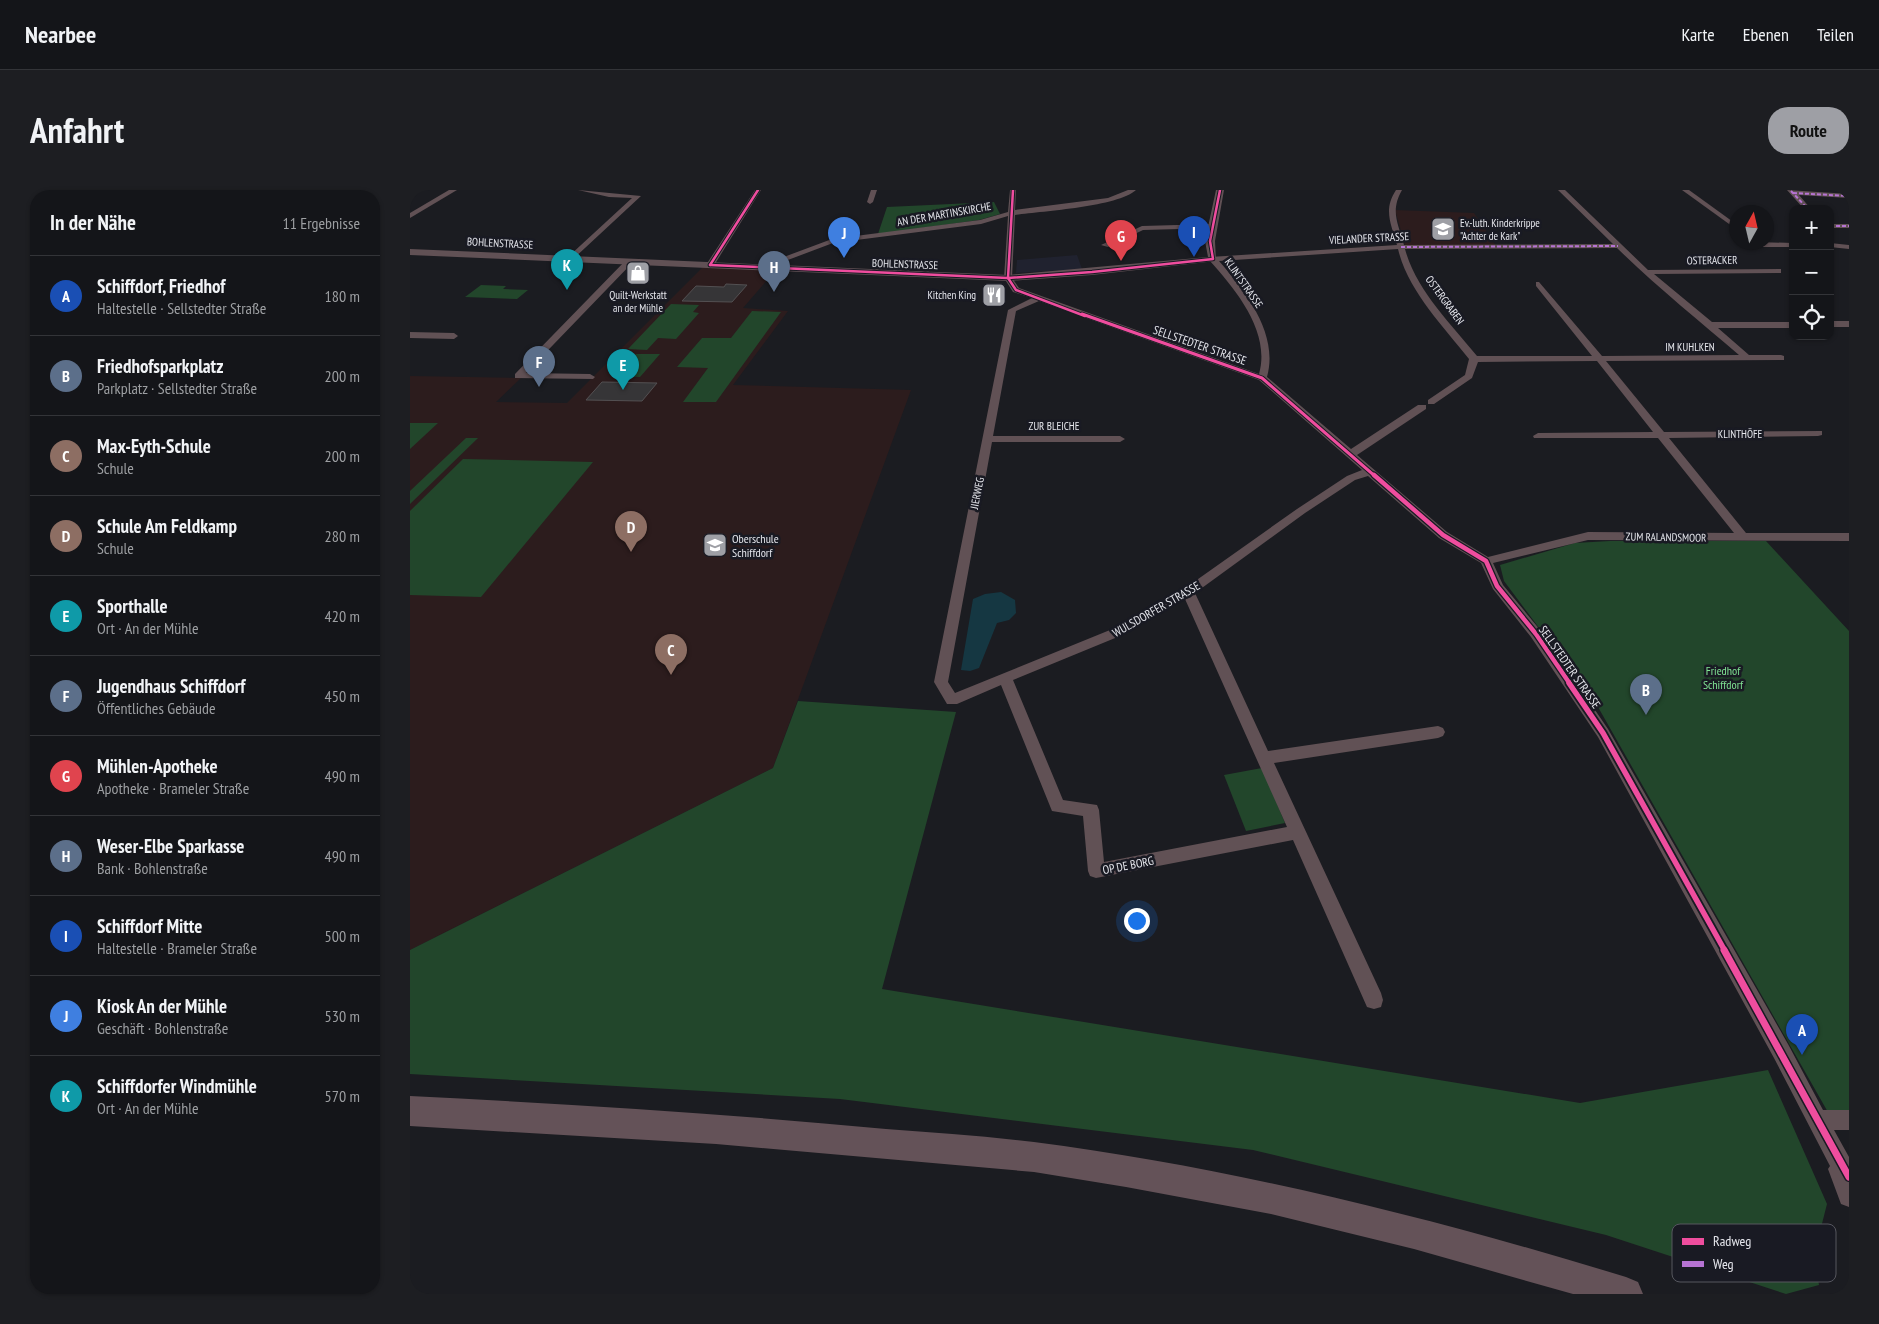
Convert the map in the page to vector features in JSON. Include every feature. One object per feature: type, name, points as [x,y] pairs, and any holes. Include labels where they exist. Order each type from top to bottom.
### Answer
[{"type":"main road","points":[[410,1111],[652,1124],[804,1135],[1050,1159],[1177,1181],[1315,1209],[1404,1230],[1626,1294]]},
{"type":"street","points":[[410,216],[454,190]]},
{"type":"street","points":[[581,190],[609,195],[638,196]]},
{"type":"street","points":[[571,259],[645,190]]},
{"type":"street","points":[[710,265],[758,190]]},
{"type":"street","points":[[870,202],[874,190]]},
{"type":"street","points":[[1008,278],[1012,242],[1011,212],[1013,190]]},
{"type":"street","name":"AN DER MARTINSKIRCHE","points":[[761,267],[832,241],[981,222],[1011,212],[1108,200],[1123,196],[1134,190]]},
{"type":"street","points":[[1213,259],[1210,241],[1220,190]]},
{"type":"street","name":"OSTERGRABEN","points":[[1399,190],[1392,200],[1392,210],[1405,263],[1425,298],[1474,359]]},
{"type":"street","points":[[1562,190],[1646,272],[1747,358]]},
{"type":"street","points":[[1685,190],[1729,222]]},
{"type":"street","points":[[1791,191],[1849,196]]},
{"type":"street","points":[[1791,191],[1804,205]]},
{"type":"street","points":[[418,202],[434,202]]},
{"type":"street","points":[[1105,245],[1142,228],[1213,226]]},
{"type":"street","points":[[1834,226],[1849,226]]},
{"type":"street","points":[[1774,245],[1789,245]]},
{"type":"street","points":[[1834,245],[1848,246]]},
{"type":"street","name":"VIELANDER STRASSE","points":[[1213,259],[1401,247],[1618,246]]},
{"type":"street","name":"BOHLENSTRASSE","points":[[412,253],[1008,278],[1092,272],[1213,259]]},
{"type":"street","name":"KLINTSTRASSE","points":[[1213,259],[1252,311],[1261,333],[1267,367],[1262,378]]},
{"type":"street","points":[[590,378],[518,376],[630,262]]},
{"type":"street","name":"OSTERACKER","points":[[1646,272],[1778,271]]},
{"type":"street","name":"SELLSTEDTER STRASSE","points":[[1008,278],[1016,290],[1262,378],[1351,454],[1368,472],[1443,535],[1486,561],[1497,586],[1536,634],[1602,733],[1781,1050],[1834,1154],[1849,1178]]},
{"type":"street","points":[[1540,284],[1663,434],[1744,538]]},
{"type":"street","name":"JIERWEG","points":[[952,700],[941,682],[1012,310],[1037,298]]},
{"type":"street","points":[[1709,325],[1789,324]]},
{"type":"street","points":[[1834,324],[1849,324]]},
{"type":"street","points":[[410,335],[454,336]]},
{"type":"street","name":"IM KUHLKEN","points":[[1474,359],[1781,358]]},
{"type":"street","points":[[1351,454],[1469,376],[1474,359]]},
{"type":"street","name":"KLINTHÖFE","points":[[1538,436],[1818,433]]},
{"type":"street","name":"ZUR BLEICHE","points":[[987,439],[1120,439]]},
{"type":"street","name":"WULSDORFER STRASSE","points":[[952,700],[1006,680],[1115,633],[1188,592],[1301,511],[1351,478],[1368,472]]},
{"type":"street","name":"ZUM RALANDSMOOR","points":[[1486,561],[1588,536],[1849,537]]},
{"type":"street","points":[[1188,592],[1374,1000]]},
{"type":"street","name":"OP DE BORG","points":[[1006,680],[1058,806],[1091,810],[1096,871],[1298,832]]},
{"type":"street","points":[[1264,758],[1438,732]]},
{"type":"street","points":[[1817,1120],[1849,1120]]},
{"type":"street","name":"SELLSTEDTER STRASSE","points":[[1834,1154],[1849,1196]]},
{"type":"shaded area","name":"Ev.-luth. Kinderkrippe \"Achter de Kark\"","points":[[1395,210],[1474,213],[1496,246],[1405,245]]},
{"type":"shaded area","points":[[1077,255],[1082,269],[1016,273],[1017,260]]},
{"type":"shaded area","points":[[703,267],[776,270],[743,308],[788,311],[733,385],[911,390],[773,768],[410,950],[410,376],[521,378],[496,402],[567,403]]},
{"type":"shaded area","points":[[1001,592],[1015,600],[1016,613],[1009,620],[997,623],[979,668],[970,671],[961,670],[973,599],[985,594]]},
{"type":"green space","points":[[994,202],[1000,214],[979,220],[878,234],[887,207]]},
{"type":"green space","points":[[481,285],[506,286],[503,289],[528,290],[517,299],[465,297]]},
{"type":"green space","points":[[671,304],[699,305],[693,312],[699,313],[676,339],[658,338],[647,350],[628,349]]},
{"type":"green space","points":[[752,311],[781,312],[716,402],[683,402],[708,368],[677,367],[702,338],[731,338]]},
{"type":"green space","points":[[636,354],[660,354],[640,377],[615,376]]},
{"type":"green space","points":[[410,423],[438,423],[410,449]]},
{"type":"green space","points":[[466,438],[478,438],[410,504],[410,491]]},
{"type":"green space","points":[[463,459],[593,462],[481,597],[410,595],[410,511]]},
{"type":"green space","name":"Friedhof Schiffdorf","points":[[1610,541],[1766,541],[1849,631],[1849,1114],[1829,1114],[1598,707],[1504,581],[1500,565],[1575,543]]},
{"type":"green space","points":[[798,701],[956,712],[882,989],[1580,1103],[1768,1070],[1827,1204],[1822,1224],[1672,1224],[1672,1257],[1606,1235],[1253,1150],[840,1099],[410,1074],[410,950],[773,768]]},
{"type":"green space","points":[[1262,768],[1285,823],[1246,831],[1224,775]]},
{"type":"green space","points":[[1749,1282],[1818,1282],[1819,1285],[1786,1294]]},
{"type":"building","points":[[726,284],[747,285],[732,302],[682,301],[696,286],[724,287]]},
{"type":"building","points":[[602,382],[657,383],[642,401],[586,400]]},
{"type":"marked path","points":[[1791,191],[1804,205]]},
{"type":"marked path","points":[[1793,193],[1849,196]]},
{"type":"marked path","points":[[1834,226],[1849,226]]},
{"type":"marked path","points":[[1401,247],[1618,246]]},
{"type":"cycle path","points":[[710,265],[758,190]]},
{"type":"cycle path","points":[[1008,278],[1013,190]]},
{"type":"cycle path","points":[[710,265],[1008,278],[1092,272],[1213,259],[1210,241],[1220,190]]},
{"type":"cycle path","points":[[1008,278],[1016,290],[1037,299],[1262,378],[1443,535],[1486,561],[1497,586],[1536,634],[1603,733],[1781,1051],[1834,1153],[1849,1177]]},
{"type":"place","name":"Ev.-luth. Kinderkrippe \"Achter de Kark\"","points":[[1443,229]]},
{"type":"place","name":"Schiffdorf Mitte","points":[[1194,257]]},
{"type":"place","name":"Kiosk An der Mühle","points":[[844,258]]},
{"type":"place","name":"Mühlen-Apotheke","points":[[1121,261]]},
{"type":"place","name":"Quilt-Werkstatt an der Mühle","points":[[638,273]]},
{"type":"place","name":"Schiffdorfer Windmühle","points":[[567,290]]},
{"type":"place","name":"Weser-Elbe Sparkasse","points":[[774,292]]},
{"type":"place","name":"Kitchen King","points":[[994,295]]},
{"type":"place","name":"Jugendhaus Schiffdorf","points":[[539,387]]},
{"type":"place","name":"Sporthalle","points":[[623,390]]},
{"type":"place","name":"Oberschule Schiffdorf","points":[[715,545]]},
{"type":"place","name":"Schule Am Feldkamp","points":[[631,552]]},
{"type":"place","name":"Max-Eyth-Schule","points":[[671,675]]},
{"type":"place","name":"Friedhofsparkplatz","points":[[1646,715]]},
{"type":"place","name":"Schiffdorf, Friedhof","points":[[1802,1055]]}]
